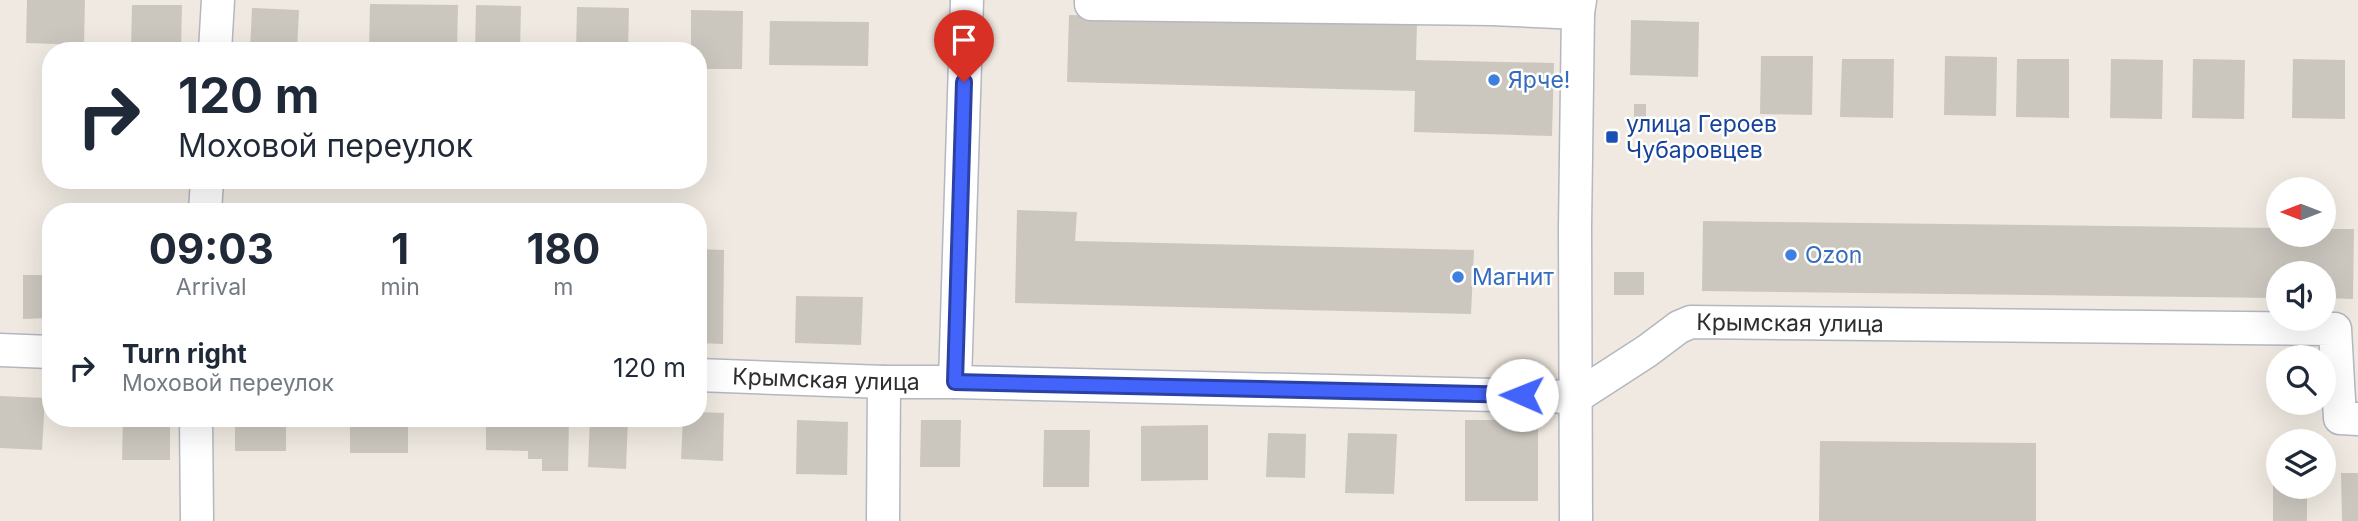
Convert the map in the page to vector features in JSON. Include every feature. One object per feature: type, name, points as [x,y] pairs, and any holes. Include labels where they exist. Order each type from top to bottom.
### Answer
[{"type":"street","points":[[216,42],[218,0]]},
{"type":"street","points":[[955,382],[967,0]]},
{"type":"street","points":[[1091,0],[1091,4],[1492,9],[1579,6],[1576,521]]},
{"type":"street","name":"Крымская улица","points":[[707,375],[884,382],[1576,397],[1679,327],[1691,322],[2335,329],[2340,418],[2358,419]]},
{"type":"street","points":[[0,350],[42,352]]},
{"type":"street","points":[[883,521],[884,382]]},
{"type":"street","points":[[196,427],[197,521]]},
{"type":"building","points":[[27,0],[85,0],[84,42],[26,43]]},
{"type":"building","points":[[370,4],[458,5],[457,42],[369,42]]},
{"type":"building","points":[[132,5],[182,5],[181,42],[131,42]]},
{"type":"building","points":[[476,5],[521,6],[520,42],[475,42]]},
{"type":"building","points":[[577,7],[629,8],[628,42],[576,42]]},
{"type":"building","points":[[252,8],[299,10],[297,42],[250,42]]},
{"type":"building","points":[[691,10],[743,11],[742,69],[707,69],[707,42],[691,42]]},
{"type":"building","points":[[1069,15],[1417,24],[1416,60],[1554,63],[1552,136],[1414,132],[1415,91],[1067,82]]},
{"type":"building","points":[[1631,20],[1699,22],[1698,77],[1630,75]]},
{"type":"building","points":[[770,21],[869,22],[868,66],[769,65]]},
{"type":"building","points":[[1761,56],[1813,56],[1812,115],[1760,114]]},
{"type":"building","points":[[1945,56],[1997,57],[1996,116],[1944,115]]},
{"type":"building","points":[[1842,59],[1894,59],[1893,118],[1840,117]]},
{"type":"building","points":[[2017,59],[2069,59],[2069,118],[2016,117]]},
{"type":"building","points":[[2111,59],[2163,60],[2162,119],[2110,118]]},
{"type":"building","points":[[2193,59],[2245,60],[2244,119],[2192,118]]},
{"type":"building","points":[[2293,59],[2345,60],[2345,119],[2292,118]]},
{"type":"building","points":[[1634,104],[1646,104],[1646,125],[1634,125]]},
{"type":"building","points":[[1017,210],[1077,212],[1075,241],[1474,250],[1471,314],[1015,303]]},
{"type":"building","points":[[1703,221],[2266,228],[2266,247],[2336,247],[2336,229],[2354,229],[2353,299],[2336,298],[2336,261],[2266,261],[2266,298],[1702,291]]},
{"type":"building","points":[[707,249],[724,250],[723,344],[707,343]]},
{"type":"building","points":[[1614,272],[1644,272],[1644,295],[1614,295]]},
{"type":"building","points":[[23,275],[42,275],[42,318],[23,319]]},
{"type":"building","points":[[796,296],[863,297],[861,345],[795,343]]},
{"type":"building","points":[[0,396],[42,398],[42,450],[0,448]]},
{"type":"building","points":[[707,412],[724,413],[723,461],[681,459],[683,427],[707,427]]},
{"type":"building","points":[[797,420],[848,422],[847,475],[796,474]]},
{"type":"building","points":[[921,420],[961,420],[960,467],[920,467]]},
{"type":"building","points":[[1465,420],[1538,420],[1538,501],[1465,501]]},
{"type":"building","points":[[1208,425],[1208,480],[1141,481],[1141,426]]},
{"type":"building","points":[[123,427],[170,427],[170,460],[122,460]]},
{"type":"building","points":[[235,427],[286,427],[286,451],[235,451]]},
{"type":"building","points":[[350,427],[408,427],[408,453],[350,453]]},
{"type":"building","points":[[486,427],[569,427],[568,471],[542,471],[542,459],[528,459],[528,451],[486,450]]},
{"type":"building","points":[[590,427],[628,427],[626,469],[588,467]]},
{"type":"building","points":[[1044,430],[1090,430],[1089,487],[1043,487]]},
{"type":"building","points":[[1268,433],[1306,434],[1305,478],[1266,477]]},
{"type":"building","points":[[1348,433],[1397,434],[1394,494],[1345,493]]},
{"type":"building","points":[[1820,441],[2036,443],[2036,521],[1819,521]]},
{"type":"building","points":[[2341,473],[2358,473],[2358,521],[2342,521]]},
{"type":"building","points":[[2273,499],[2307,499],[2307,521],[2273,521]]},
{"type":"place","name":"Ярче!","points":[[1494,80]]},
{"type":"place","name":"улица Героев Чубаровцев","points":[[1612,137]]},
{"type":"place","name":"Ozon","points":[[1791,255]]},
{"type":"place","name":"Магнит","points":[[1458,277]]},
{"type":"route","points":[[964,82],[955,382],[1522,395]]}]
